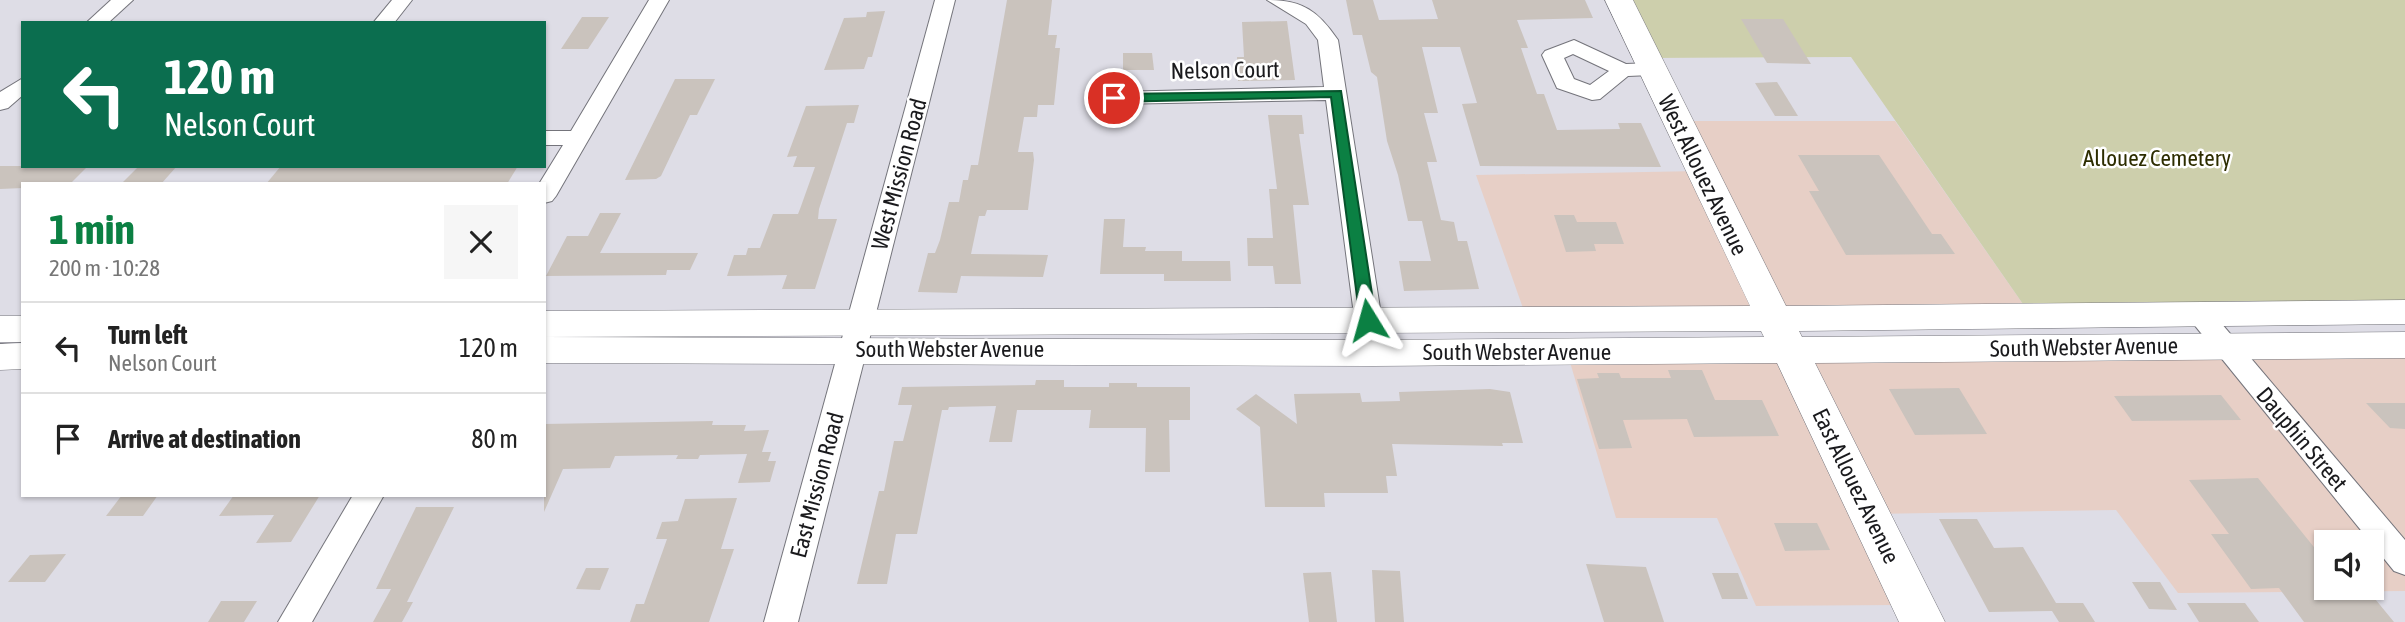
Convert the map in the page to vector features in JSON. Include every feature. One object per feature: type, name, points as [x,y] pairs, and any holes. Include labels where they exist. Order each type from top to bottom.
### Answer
[{"type":"main road","name":"West Allouez Avenue","points":[[1619,0],[1637,69],[1780,334]]},
{"type":"main road","name":"South Webster Avenue","points":[[1780,334],[2201,316],[2405,312]]},
{"type":"main road","name":"South Webster Avenue","points":[[546,324],[856,335],[1780,334],[2224,345],[2405,345]]},
{"type":"main road","points":[[0,329],[21,329]]},
{"type":"main road","name":"East Allouez Avenue","points":[[1780,334],[1922,622]]},
{"type":"main road","name":"South Webster Avenue","points":[[546,350],[856,335]]},
{"type":"main road","points":[[0,357],[21,356]]},
{"type":"street","points":[[98,21],[123,0]]},
{"type":"street","points":[[385,21],[402,0]]},
{"type":"street","points":[[546,193],[659,0]]},
{"type":"street","name":"West Mission Road","points":[[856,335],[945,0]]},
{"type":"street","points":[[1278,0],[1313,20],[1328,40],[1371,336]]},
{"type":"street","points":[[0,103],[21,86]]},
{"type":"street","name":"Nelson Court","points":[[1114,98],[1337,93]]},
{"type":"street","points":[[546,138],[579,138]]},
{"type":"street","name":"Dauphin Street","points":[[2201,316],[2405,562]]},
{"type":"street","name":"East Mission Road","points":[[781,622],[856,335]]},
{"type":"street","points":[[295,622],[368,497]]},
{"type":"shaded area","points":[[1676,121],[1895,121],[2032,317],[1524,311],[1476,175],[1700,171]]},
{"type":"shaded area","points":[[2405,345],[2405,591],[2384,591],[2384,530],[2314,530],[2314,592],[2178,593],[2116,510],[1871,514],[1900,605],[1756,606],[1717,518],[1616,518],[1567,352]]},
{"type":"green space","name":"Allouez Cemetery","points":[[1619,0],[2405,0],[2405,312],[2032,317],[1851,57],[1646,58]]},
{"type":"building","points":[[1007,0],[1052,0],[1048,35],[1057,35],[1055,48],[1060,48],[1054,105],[1038,105],[1037,117],[1024,117],[1018,152],[1033,152],[1034,160],[1028,210],[987,210],[985,216],[979,216],[971,254],[1048,255],[1043,277],[961,276],[957,293],[918,292],[928,253],[935,253],[940,240],[949,202],[959,202],[963,180],[968,180],[971,165],[978,165]]},
{"type":"building","points":[[1346,0],[1373,0],[1379,20],[1438,19],[1432,0],[1585,0],[1593,18],[1517,20],[1528,48],[1521,48],[1537,94],[1544,94],[1557,130],[1620,129],[1618,123],[1641,123],[1661,167],[1480,166],[1462,104],[1477,103],[1460,47],[1422,47],[1438,113],[1424,113],[1437,162],[1427,162],[1441,220],[1454,222],[1458,241],[1467,241],[1479,289],[1404,291],[1399,261],[1431,261],[1422,221],[1408,221],[1387,141],[1377,77],[1371,72],[1362,35],[1353,35]]},
{"type":"building","points":[[885,11],[872,57],[868,57],[864,69],[824,70],[844,18],[866,17],[867,12]]},
{"type":"building","points":[[582,17],[609,17],[588,49],[561,49]]},
{"type":"building","points":[[1741,19],[1783,19],[1811,64],[1767,63]]},
{"type":"building","points":[[1287,21],[1295,80],[1238,81],[1237,57],[1244,57],[1242,22]]},
{"type":"building","points":[[1123,53],[1152,53],[1154,70],[1123,70]]},
{"type":"building","points":[[675,79],[715,79],[697,115],[690,115],[661,176],[656,179],[625,180]]},
{"type":"building","points":[[1777,82],[1798,116],[1775,116],[1755,83]]},
{"type":"building","points":[[859,105],[854,123],[847,123],[819,209],[818,219],[837,219],[815,289],[782,289],[787,275],[727,276],[734,255],[746,255],[748,248],[760,248],[773,214],[798,214],[815,167],[793,167],[797,156],[787,157],[806,106]]},
{"type":"building","points":[[1268,115],[1302,115],[1304,134],[1299,134],[1309,205],[1293,205],[1301,284],[1275,284],[1273,266],[1248,266],[1247,238],[1273,238],[1269,189],[1277,189]]},
{"type":"building","points":[[1798,155],[1879,155],[1932,234],[1941,234],[1955,254],[1846,255],[1809,191],[1819,191]]},
{"type":"building","points":[[0,166],[86,168],[72,182],[21,182],[21,188],[0,189]]},
{"type":"building","points":[[137,168],[175,168],[163,182],[123,182]]},
{"type":"building","points":[[279,168],[517,168],[508,182],[268,182]]},
{"type":"building","points":[[600,213],[621,213],[600,253],[698,253],[690,270],[667,270],[666,275],[546,276],[567,236],[588,236]]},
{"type":"building","points":[[1554,215],[1574,215],[1577,222],[1616,222],[1624,244],[1594,244],[1596,251],[1566,252]]},
{"type":"building","points":[[1104,219],[1125,219],[1123,247],[1146,247],[1145,251],[1182,251],[1182,261],[1230,261],[1231,281],[1164,281],[1164,274],[1100,274]]},
{"type":"building","points":[[1668,370],[1702,370],[1715,400],[1762,400],[1779,436],[1694,437],[1687,419],[1623,420],[1632,448],[1599,449],[1577,379],[1599,378],[1597,373],[1619,373],[1621,378],[1671,378]]},
{"type":"building","points":[[1036,380],[1064,380],[1064,387],[1109,387],[1109,383],[1137,383],[1137,387],[1190,387],[1190,420],[1169,420],[1170,472],[1145,472],[1146,428],[1089,428],[1091,410],[1017,410],[1012,442],[989,442],[996,406],[949,407],[948,410],[942,410],[917,534],[896,534],[887,584],[857,584],[879,491],[884,491],[894,441],[903,441],[912,405],[898,405],[902,387],[1035,385]]},
{"type":"building","points":[[1959,388],[1987,434],[1915,435],[1889,389]]},
{"type":"building","points":[[1490,389],[1510,392],[1523,443],[1502,443],[1503,446],[1392,444],[1397,476],[1386,476],[1388,493],[1324,493],[1325,507],[1265,507],[1260,427],[1236,409],[1256,394],[1297,424],[1294,394],[1360,393],[1362,402],[1400,401],[1399,392]]},
{"type":"building","points":[[2221,395],[2241,420],[2132,421],[2114,396]]},
{"type":"building","points":[[2366,403],[2405,403],[2405,429],[2390,428]]},
{"type":"building","points":[[713,421],[712,425],[746,425],[744,431],[769,430],[762,452],[771,452],[768,461],[776,461],[770,482],[738,483],[747,454],[700,455],[698,459],[676,459],[678,455],[615,456],[610,468],[563,469],[544,512],[546,424]]},
{"type":"building","points":[[2258,478],[2314,547],[2314,600],[2376,600],[2394,622],[2304,622],[2279,588],[2251,589],[2211,534],[2229,534],[2189,480]]},
{"type":"building","points":[[120,497],[157,497],[143,516],[106,516]]},
{"type":"building","points":[[233,497],[319,497],[291,542],[256,543],[274,515],[219,516]]},
{"type":"building","points":[[737,498],[721,549],[734,549],[709,622],[630,622],[636,604],[644,604],[667,539],[656,539],[662,522],[678,521],[685,499]]},
{"type":"building","points":[[416,507],[454,507],[407,602],[413,602],[402,622],[373,622],[391,589],[376,589]]},
{"type":"building","points":[[1939,519],[1977,519],[1994,548],[2023,547],[2056,603],[2083,603],[2095,622],[2059,622],[2052,611],[1989,612]]},
{"type":"building","points":[[1774,523],[1817,523],[1830,550],[1785,551]]},
{"type":"building","points":[[66,554],[45,582],[8,582],[30,555]]},
{"type":"building","points":[[1586,564],[1646,567],[1664,622],[1604,622]]},
{"type":"building","points":[[586,568],[609,568],[600,590],[576,589]]},
{"type":"building","points":[[1372,570],[1400,571],[1404,622],[1375,622]]},
{"type":"building","points":[[1331,572],[1337,622],[1309,622],[1303,573]]},
{"type":"building","points":[[1712,573],[1738,573],[1748,599],[1722,599]]},
{"type":"building","points":[[2132,582],[2160,582],[2177,610],[2149,609]]},
{"type":"building","points":[[221,601],[257,601],[244,622],[208,622]]},
{"type":"building","points":[[2187,603],[2245,603],[2259,622],[2199,622]]},
{"type":"route","points":[[1114,98],[1337,93],[1368,320]]}]
